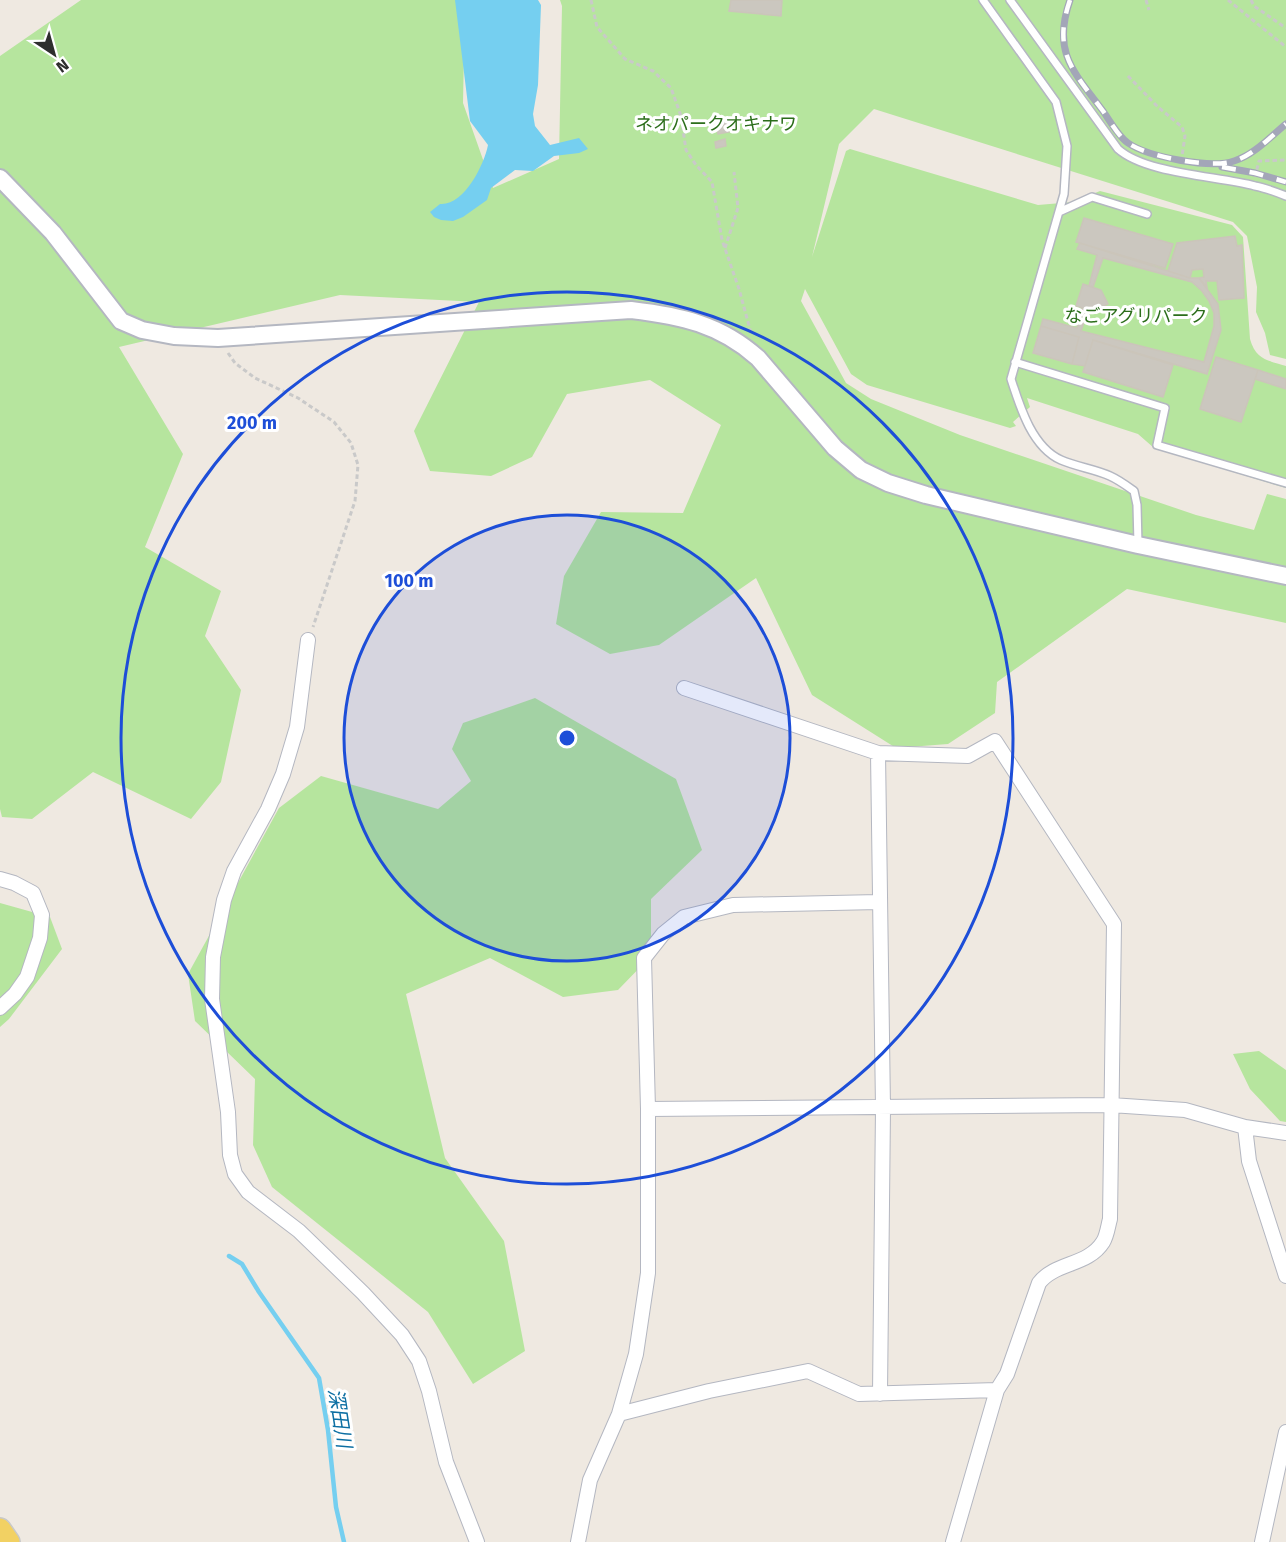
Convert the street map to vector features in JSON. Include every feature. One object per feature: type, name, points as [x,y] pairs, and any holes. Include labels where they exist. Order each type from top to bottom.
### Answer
[{"type":"main road","points":[[0,1529],[9,1542]]},
{"type":"street","points":[[0,178],[53,233],[121,321],[142,330],[174,336],[218,338],[631,310],[667,314],[700,322],[726,334],[758,358],[835,448],[861,470],[888,483],[926,495],[1137,545],[1286,576]]},
{"type":"street","points":[[308,640],[297,727],[283,774],[268,809],[234,871],[224,900],[213,957],[212,999],[228,1112],[230,1155],[235,1174],[248,1192],[299,1231],[363,1293],[402,1335],[419,1360],[446,1462],[477,1542]]},
{"type":"street","points":[[684,688],[878,753],[968,756],[995,741],[1114,924],[1110,1219],[1104,1242],[1089,1257],[1045,1275],[1039,1283],[1007,1374],[997,1390],[953,1542]]},
{"type":"street","points":[[878,753],[883,1108],[880,1394]]},
{"type":"street","points":[[0,879],[33,893],[42,915],[40,938],[27,977],[15,994],[0,1008]]},
{"type":"street","points":[[578,1542],[590,1480],[620,1414],[636,1354],[648,1273],[648,1109],[644,958],[663,934],[684,917],[734,905],[879,902]]},
{"type":"street","points":[[648,1109],[1111,1105],[1185,1110],[1245,1127],[1286,1133]]},
{"type":"street","points":[[1245,1127],[1249,1161],[1286,1276]]},
{"type":"street","points":[[620,1414],[709,1391],[808,1371],[860,1394],[997,1390]]},
{"type":"street","points":[[1262,1542],[1286,1432]]},
{"type":"lane","points":[[983,0],[1056,102],[1067,146],[1064,194],[1011,379],[1019,406],[1044,447],[1060,460],[1110,476],[1134,491],[1137,505],[1137,545]]},
{"type":"lane","points":[[1010,0],[1118,149],[1127,157],[1146,165],[1255,186],[1286,196]]},
{"type":"lane","points":[[1059,212],[1092,197],[1147,213]]},
{"type":"lane","points":[[1015,362],[1165,408],[1157,445],[1286,483]]},
{"type":"path","points":[[591,0],[597,27],[625,59],[653,71],[671,88],[681,116],[686,150],[712,182],[725,250],[739,289],[758,358]]},
{"type":"path","points":[[1146,0],[1149,10]]},
{"type":"path","points":[[1228,0],[1286,47]]},
{"type":"path","points":[[1251,0],[1254,6],[1286,28]]},
{"type":"path","points":[[1128,76],[1158,107],[1182,127],[1185,136],[1180,171]]},
{"type":"path","points":[[1255,186],[1255,173],[1259,161],[1286,160]]},
{"type":"path","points":[[725,250],[738,208],[734,172]]},
{"type":"path","points":[[218,338],[234,363],[255,378],[298,399],[334,422],[351,443],[358,465],[355,501],[308,640]]},
{"type":"green space","points":[[81,0],[465,0],[463,103],[493,188],[559,159],[562,6],[560,0],[1286,0],[1286,359],[1270,355],[1265,333],[1256,312],[1257,287],[1247,236],[1233,222],[874,109],[839,144],[812,257],[846,151],[850,149],[1038,205],[1073,202],[1100,191],[1232,225],[1243,237],[1252,346],[1263,358],[1286,366],[1286,488],[1154,448],[1138,434],[1027,398],[1030,407],[1013,422],[1016,426],[1010,428],[867,385],[851,374],[805,289],[801,301],[846,383],[871,399],[960,435],[1196,515],[1254,530],[1267,494],[1286,499],[1286,623],[1127,589],[997,682],[995,713],[948,744],[896,748],[812,695],[756,578],[659,645],[610,654],[556,624],[564,576],[601,512],[683,513],[721,425],[650,380],[567,394],[532,457],[491,476],[430,471],[414,431],[479,302],[340,295],[119,347],[183,454],[145,547],[221,591],[205,636],[241,690],[221,782],[191,819],[93,772],[32,819],[2,817],[0,809],[0,56]]},
{"type":"green space","points":[[535,698],[676,779],[702,850],[651,899],[651,956],[618,990],[563,997],[490,958],[406,994],[445,1158],[504,1241],[525,1351],[473,1384],[428,1312],[272,1187],[253,1145],[255,1079],[195,1021],[188,974],[279,808],[321,776],[438,809],[471,781],[452,749],[463,723]]},
{"type":"green space","points":[[0,903],[50,917],[62,949],[9,1019],[0,1027]]},
{"type":"green space","points":[[1259,1051],[1286,1070],[1286,1122],[1280,1121],[1250,1089],[1233,1054]]},
{"type":"water","points":[[455,0],[538,0],[541,5],[538,85],[533,114],[535,126],[550,145],[579,138],[588,149],[579,153],[554,156],[533,171],[515,170],[491,188],[487,200],[463,217],[453,221],[441,220],[430,212],[440,204],[449,203],[457,198],[472,183],[488,145],[470,121]]},
{"type":"building","points":[[731,0],[782,0],[781,16],[729,11]]},
{"type":"building","points":[[726,120],[729,132],[718,134],[715,122]]},
{"type":"building","points":[[725,139],[726,146],[716,148],[715,142]]},
{"type":"building","points":[[1084,218],[1173,244],[1165,268],[1076,242]]},
{"type":"building","points":[[1235,236],[1237,246],[1242,245],[1244,298],[1219,300],[1217,281],[1206,281],[1207,287],[1199,278],[1204,277],[1203,269],[1192,270],[1190,278],[1168,271],[1177,243]]},
{"type":"building","points":[[1080,243],[1190,278],[1199,278],[1218,304],[1221,330],[1207,374],[1093,340],[1085,366],[1072,364],[1079,337],[1041,326],[1043,319],[1077,328],[1082,308],[1088,310],[1081,331],[1204,362],[1214,326],[1214,313],[1209,301],[1192,282],[1103,258],[1093,287],[1089,286],[1097,255],[1077,249]]},
{"type":"building","points":[[1083,284],[1101,290],[1108,304],[1094,311],[1076,306]]},
{"type":"building","points":[[1041,326],[1079,337],[1072,364],[1033,353]]},
{"type":"building","points":[[1093,340],[1173,365],[1163,397],[1083,372]]},
{"type":"building","points":[[1216,357],[1258,370],[1241,422],[1200,409]]},
{"type":"building","points":[[1258,370],[1286,379],[1286,389],[1255,379]]},
{"type":"waterway","name":"深田川","points":[[229,1256],[242,1264],[319,1378],[328,1430],[336,1507],[344,1542]]},
{"type":"railway","points":[[1070,0],[1063,34],[1068,60],[1083,84],[1128,143],[1164,157],[1196,163],[1224,163],[1248,155],[1286,124]]},
{"type":"railway","points":[[1222,167],[1286,182]]},
{"type":"park label","name":"ネオパークオキナワ","points":[[716,124]]},
{"type":"park label","name":"なごアグリパーク","points":[[1136,316]]}]
